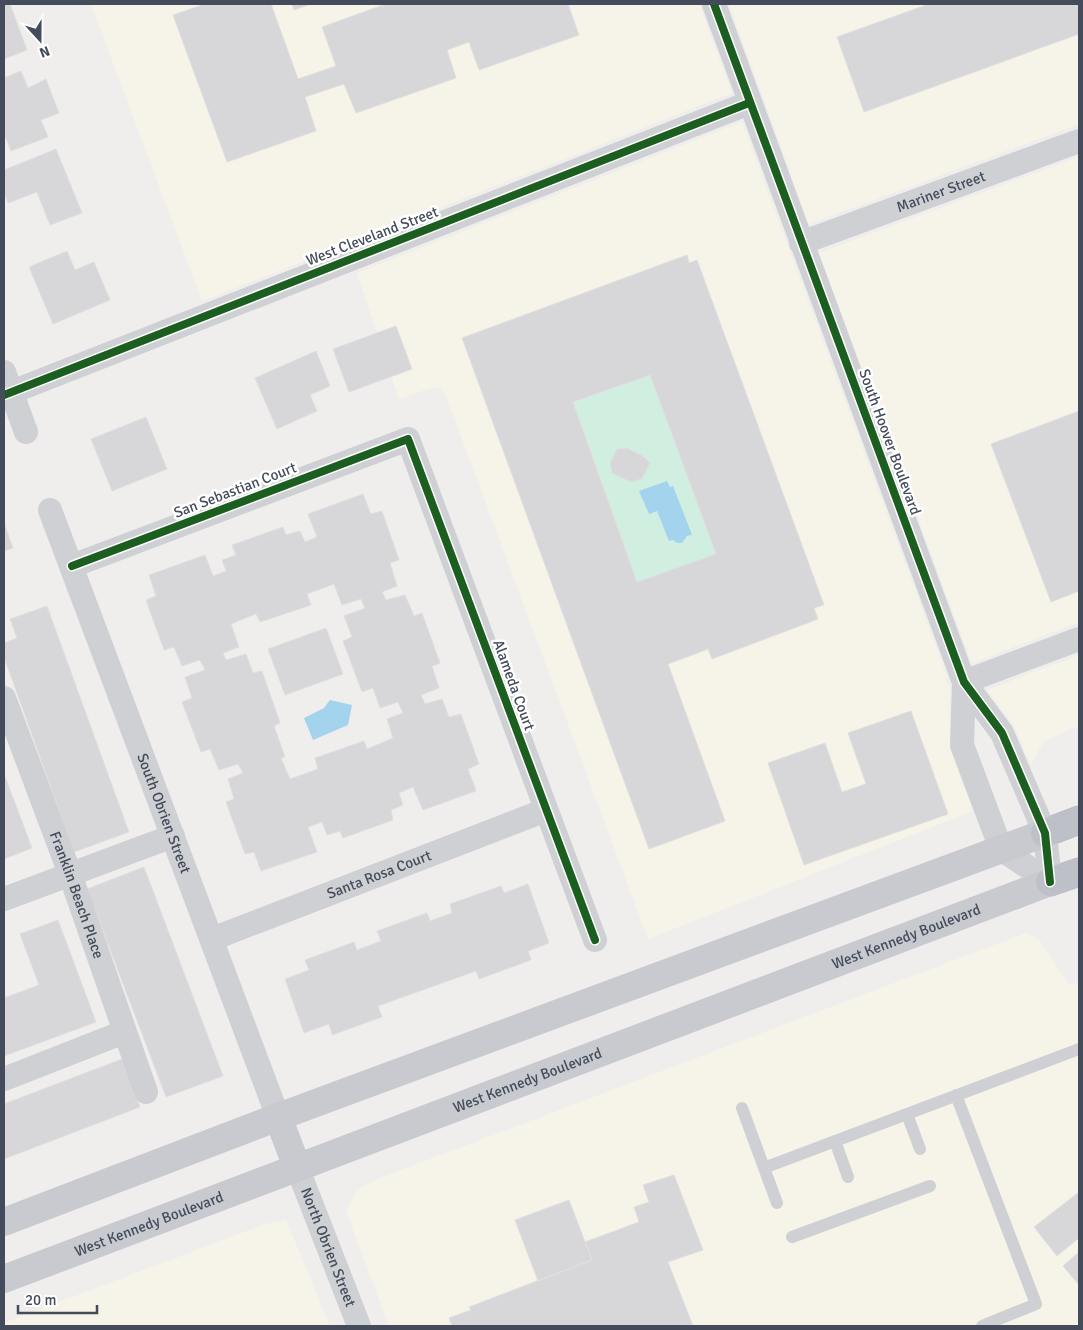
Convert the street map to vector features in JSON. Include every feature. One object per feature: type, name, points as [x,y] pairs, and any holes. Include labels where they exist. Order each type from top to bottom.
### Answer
[{"type":"highway","points":[[1046,833],[1079,820]]},
{"type":"highway","points":[[1050,882],[1079,872]]},
{"type":"main road","points":[[4,1222],[278,1117],[1046,833]]},
{"type":"main road","name":"West Kennedy Boulevard","points":[[4,1279],[1050,882]]},
{"type":"main road","points":[[278,1117],[297,1167]]},
{"type":"street","name":"South Hoover Boulevard","points":[[714,4],[964,682],[1002,733],[1046,833],[1050,882]]},
{"type":"street","name":"West Cleveland Street","points":[[6,387],[750,103]]},
{"type":"street","name":"Mariner Street","points":[[801,243],[1079,141]]},
{"type":"street","points":[[6,387],[26,432]]},
{"type":"street","name":"San Sebastian Court","points":[[72,566],[408,439]]},
{"type":"street","name":"Alameda Court","points":[[408,439],[594,940]]},
{"type":"street","name":"South Obrien Street","points":[[50,510],[278,1117]]},
{"type":"street","points":[[1050,882],[1001,849],[962,745],[964,682],[1079,639]]},
{"type":"street","name":"Franklin Beach Place","points":[[6,710],[70,874],[146,1092]]},
{"type":"street","name":"Santa Rosa Court","points":[[212,939],[546,810]]},
{"type":"street","points":[[4,899],[173,836]]},
{"type":"street","points":[[4,1079],[124,1032]]},
{"type":"street","name":"North Obrien Street","points":[[297,1167],[359,1326]]},
{"type":"lane","points":[[764,1168],[1079,1049]]},
{"type":"lane","points":[[956,1095],[1036,1304],[982,1326]]},
{"type":"lane","points":[[742,1108],[777,1203]]},
{"type":"lane","points":[[907,1114],[920,1149]]},
{"type":"lane","points":[[835,1141],[848,1177]]},
{"type":"lane","points":[[792,1237],[930,1186]]},
{"type":"shaded area","points":[[91,4],[699,4],[732,93],[202,301]]},
{"type":"shaded area","points":[[729,4],[1079,4],[1079,124],[809,224]]},
{"type":"shaded area","points":[[742,122],[947,677],[945,679],[950,687],[950,750],[973,811],[648,939],[446,396],[441,389],[434,387],[399,399],[357,273]],"holes":[[[661,371],[720,566],[626,586],[565,391]]]},
{"type":"shaded area","points":[[1079,157],[1079,622],[972,663],[819,253]]},
{"type":"shaded area","points":[[1079,655],[1079,726],[1044,741],[1031,764],[1013,724],[987,690]]},
{"type":"shaded area","points":[[1026,933],[1040,941],[1069,985],[1079,982],[1079,1326],[389,1326],[346,1211],[356,1191],[372,1181]]},
{"type":"shaded area","points":[[286,1220],[330,1326],[4,1326],[4,1323],[265,1224]]},
{"type":"green space","points":[[650,375],[716,554],[637,582],[573,402]]},
{"type":"water","points":[[667,481],[670,487],[673,486],[692,535],[687,536],[682,543],[677,543],[673,540],[669,541],[657,511],[649,514],[639,491]]},
{"type":"water","points":[[330,700],[352,705],[348,725],[313,740],[304,718],[324,708]]},
{"type":"building","points":[[4,4],[10,4],[27,50],[4,59]]},
{"type":"building","points":[[205,4],[271,4],[298,79],[336,66],[322,27],[386,4],[568,4],[579,35],[479,70],[469,42],[447,50],[456,78],[356,113],[344,84],[305,97],[316,131],[227,162],[173,15]]},
{"type":"building","points":[[292,4],[311,4],[294,10]]},
{"type":"building","points":[[929,4],[1079,4],[1079,34],[864,112],[837,37]]},
{"type":"building","points":[[21,71],[28,88],[46,79],[59,113],[41,120],[48,137],[11,151],[4,133],[4,78]]},
{"type":"building","points":[[56,149],[82,213],[50,225],[37,192],[8,203],[4,192],[4,170]]},
{"type":"building","points":[[67,251],[75,270],[94,262],[110,300],[53,324],[29,267]]},
{"type":"building","points":[[687,255],[689,263],[697,260],[824,605],[814,608],[818,619],[712,659],[708,649],[668,664],[725,821],[649,849],[462,338]],"holes":[[[650,375],[716,554],[637,582],[573,402]]]},
{"type":"building","points":[[396,326],[412,369],[349,392],[333,349]]},
{"type":"building","points":[[316,351],[330,386],[310,395],[317,411],[277,429],[255,378]]},
{"type":"building","points":[[1079,411],[1079,591],[1051,602],[991,444]]},
{"type":"building","points":[[146,417],[167,469],[112,491],[91,439]]},
{"type":"building","points":[[627,448],[643,456],[650,463],[642,479],[630,482],[612,473],[610,463],[617,449]]},
{"type":"building","points":[[363,494],[371,514],[382,511],[399,560],[390,563],[397,586],[382,592],[386,600],[405,595],[414,616],[422,613],[440,663],[432,666],[439,688],[421,695],[425,704],[442,699],[449,717],[461,714],[479,764],[468,769],[476,791],[423,810],[413,787],[399,793],[403,805],[391,810],[393,820],[343,838],[340,831],[327,835],[322,822],[308,827],[317,852],[261,871],[254,852],[245,854],[226,802],[234,799],[228,779],[243,773],[238,764],[219,770],[210,749],[201,752],[182,702],[192,698],[185,677],[205,670],[200,660],[182,666],[174,647],[164,650],[146,600],[156,596],[149,575],[205,555],[213,576],[226,571],[222,560],[236,555],[232,545],[283,527],[286,535],[300,531],[305,542],[317,537],[308,514]],"holes":[[[334,584],[342,605],[361,599],[365,608],[344,616],[352,637],[343,641],[362,692],[373,688],[380,708],[398,702],[403,713],[387,719],[393,738],[367,749],[364,741],[315,758],[318,769],[290,779],[281,758],[285,757],[274,726],[280,723],[262,671],[253,673],[246,654],[226,660],[223,653],[239,647],[231,624],[256,614],[260,622],[311,605],[307,594]]]},
{"type":"building","points":[[4,523],[13,548],[4,551]]},
{"type":"building","points":[[47,606],[129,832],[74,852],[4,657],[4,643],[17,638],[10,619]]},
{"type":"building","points":[[326,628],[343,674],[285,695],[268,649]]},
{"type":"building","points":[[911,711],[948,814],[804,865],[768,763],[825,743],[842,792],[866,784],[848,733]]},
{"type":"building","points":[[4,774],[32,848],[4,859]]},
{"type":"building","points":[[144,867],[223,1076],[166,1097],[87,889]]},
{"type":"building","points":[[528,884],[549,943],[528,951],[531,960],[479,979],[476,971],[378,1006],[382,1017],[332,1035],[329,1024],[304,1033],[285,979],[309,970],[305,960],[354,942],[357,950],[381,941],[377,931],[427,913],[430,921],[452,913],[450,904],[501,886],[504,893]]},
{"type":"building","points":[[58,920],[96,1022],[4,1056],[4,998],[39,985],[20,934]]},
{"type":"building","points":[[122,1059],[140,1107],[4,1159],[4,1104]]},
{"type":"building","points":[[674,1175],[703,1250],[668,1262],[693,1326],[452,1326],[449,1318],[471,1310],[469,1307],[592,1260],[585,1242],[639,1222],[634,1207],[649,1202],[643,1185]]},
{"type":"building","points":[[1079,1192],[1079,1238],[1057,1256],[1034,1227]]},
{"type":"building","points":[[569,1200],[592,1260],[538,1281],[515,1220]]},
{"type":"building","points":[[1079,1252],[1079,1285],[1063,1266]]},
{"type":"cycle path","points":[[714,4],[964,682],[1002,733],[1045,833],[1050,882]]},
{"type":"cycle path","points":[[4,395],[749,103]]},
{"type":"cycle path","points":[[72,566],[408,439],[595,940]]}]
